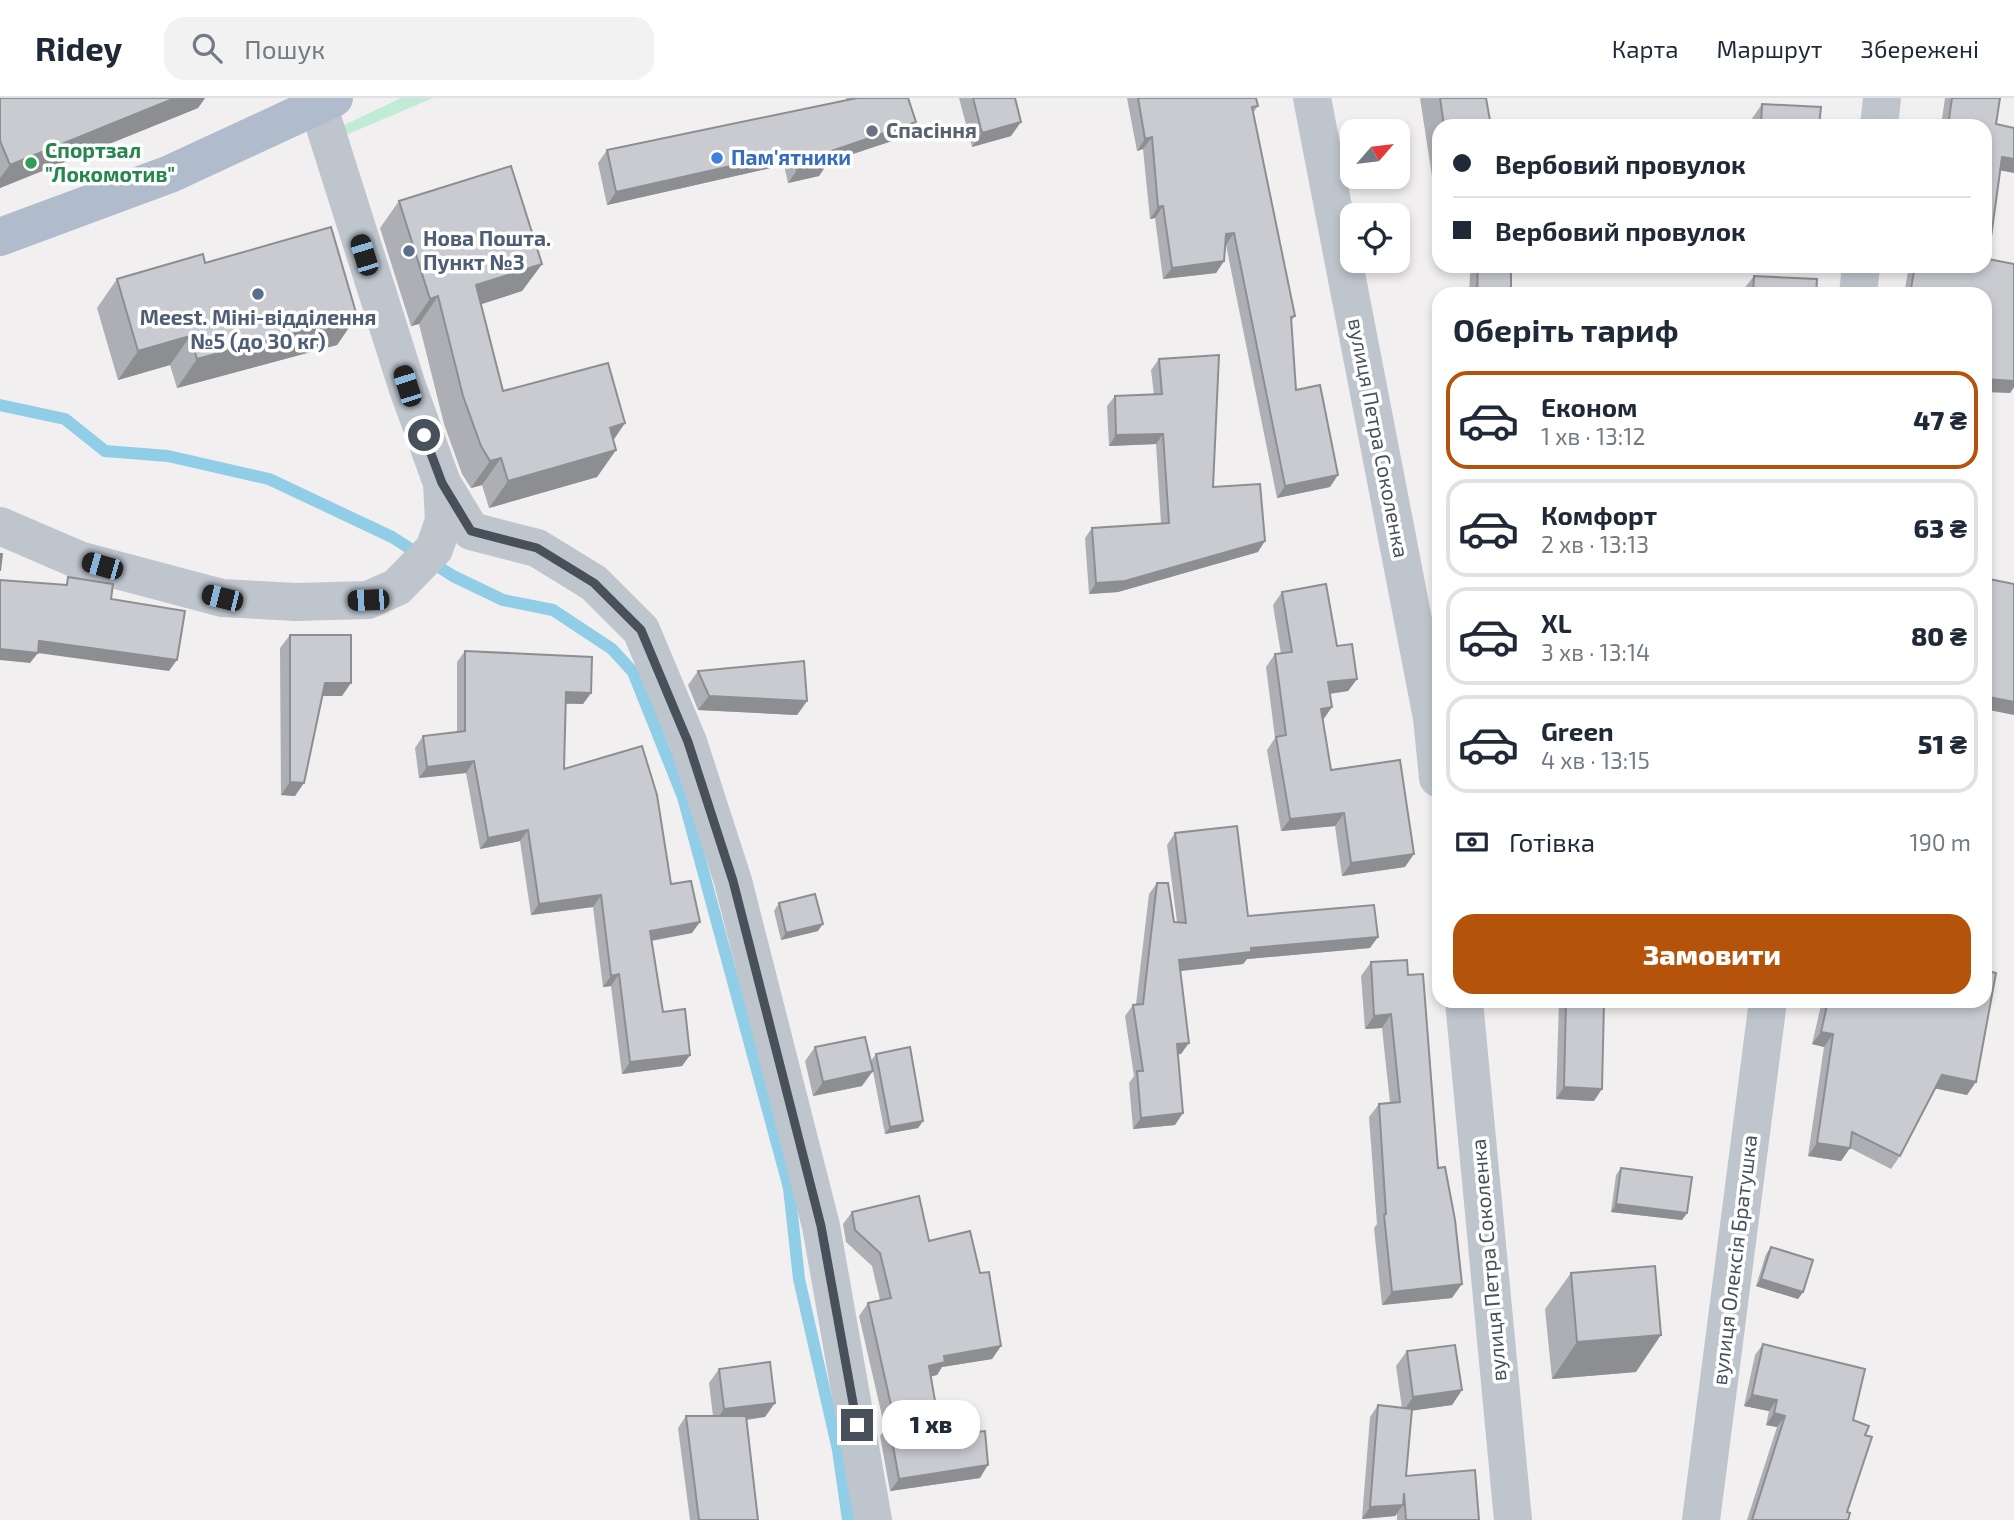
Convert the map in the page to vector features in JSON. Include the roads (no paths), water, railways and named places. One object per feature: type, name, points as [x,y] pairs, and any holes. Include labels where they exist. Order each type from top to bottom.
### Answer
[{"type":"main road","points":[[0,237],[170,174],[326,102]]},
{"type":"street","name":"вулиця Петра Соколенка","points":[[1312,98],[1432,718]]},
{"type":"street","points":[[1880,119],[1882,98]]},
{"type":"street","points":[[326,102],[372,281],[442,483],[471,531],[537,548],[594,583],[641,630],[683,730],[733,881],[818,1212],[873,1520]]},
{"type":"street","points":[[0,526],[79,559],[222,598],[296,603],[368,600],[397,587],[426,558],[444,521],[442,483]]},
{"type":"street","name":"вулиця Петра Соколенка","points":[[1465,1008],[1513,1520]]},
{"type":"street","name":"вулиця Олексія Братушка","points":[[1701,1520],[1767,1008]]},
{"type":"waterway","points":[[0,405],[65,419],[105,451],[168,456],[269,479],[392,537],[453,576],[503,600],[553,610],[612,649],[633,672],[683,797],[789,1188],[799,1279],[838,1450],[848,1520]]},
{"type":"place","name":"Спасіння","points":[[872,131]]},
{"type":"place","name":"Пам'ятники","points":[[717,158]]},
{"type":"place","name":"Спортзал \"Локомотив\"","points":[[31,163]]},
{"type":"place","name":"Нова Пошта. Пункт №3","points":[[409,251]]},
{"type":"place","name":"Meest. Міні-відділення №5 (до 30 кг)","points":[[258,294]]}]
